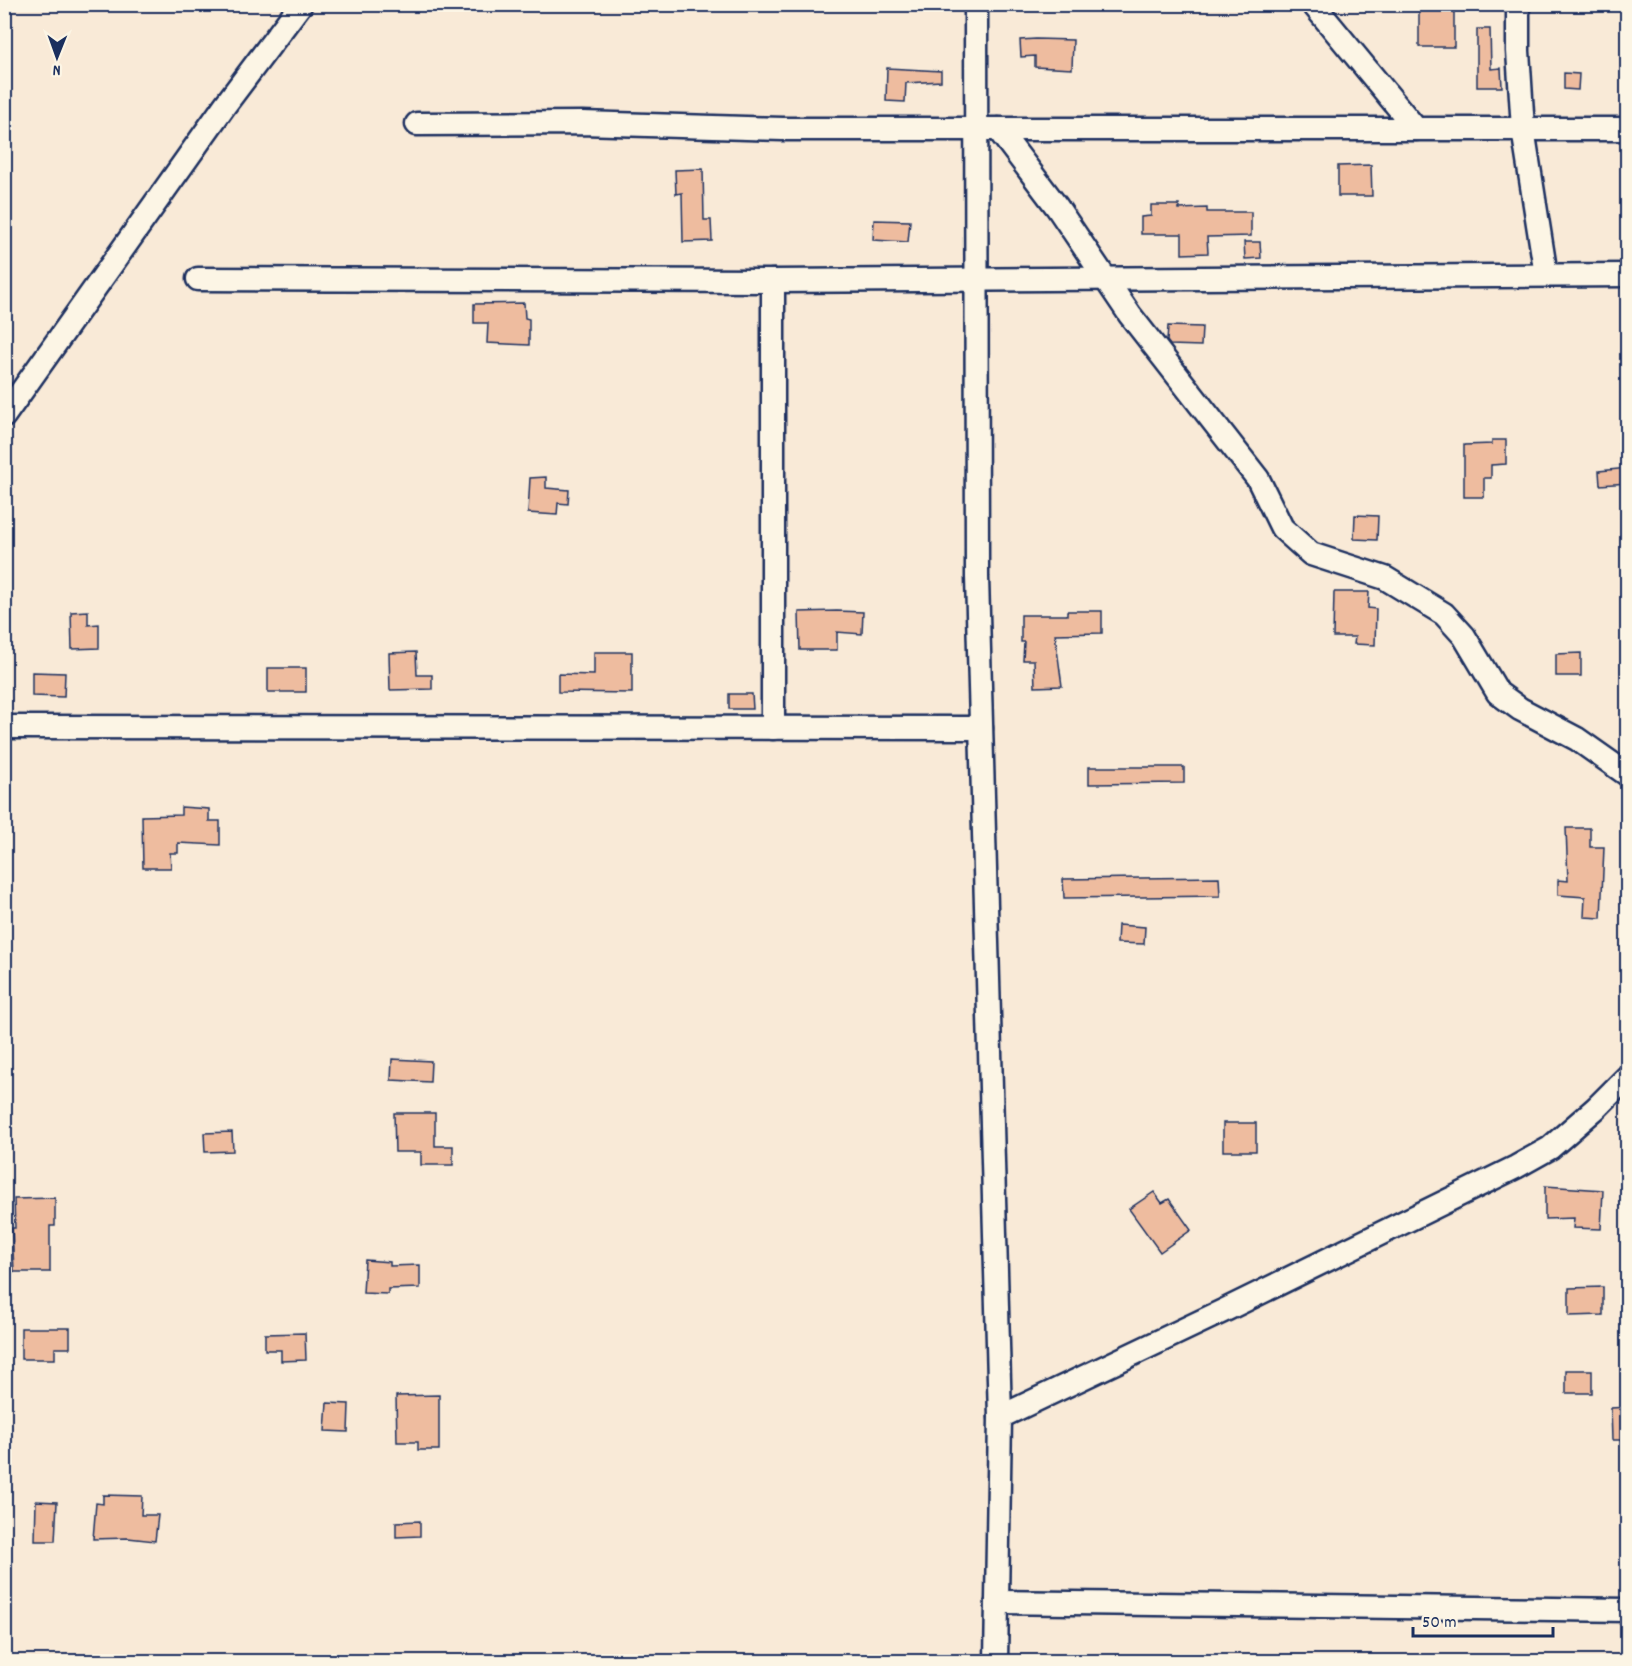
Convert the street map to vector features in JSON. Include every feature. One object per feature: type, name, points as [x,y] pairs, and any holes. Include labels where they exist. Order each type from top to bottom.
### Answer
[{"type":"street","points":[[4,416],[225,105],[301,4]]},
{"type":"street","points":[[976,4],[987,129],[976,280],[977,577],[1000,1417],[996,1662]]},
{"type":"street","points":[[1313,4],[1416,129]]},
{"type":"street","points":[[1518,4],[1522,129],[1546,275]]},
{"type":"street","points":[[417,124],[582,123],[783,129],[1628,129]]},
{"type":"street","points":[[987,129],[1058,207],[1130,315],[1258,479],[1282,528],[1311,554],[1385,578],[1444,614],[1464,636],[1498,693],[1520,709],[1577,739],[1628,776]]},
{"type":"street","points":[[198,279],[773,281],[1628,275]]},
{"type":"street","points":[[772,728],[773,281]]},
{"type":"street","points":[[4,727],[981,728]]},
{"type":"street","points":[[1000,1417],[1223,1311],[1516,1167],[1550,1148],[1596,1108],[1628,1076]]},
{"type":"street","points":[[997,1602],[1628,1610]]},
{"type":"building","points":[[1419,4],[1454,4],[1454,47],[1419,47]]},
{"type":"building","points":[[1477,29],[1490,29],[1491,69],[1501,68],[1502,87],[1477,87]]},
{"type":"building","points":[[1020,40],[1073,40],[1072,69],[1035,67],[1035,56],[1021,57]]},
{"type":"building","points":[[887,68],[941,71],[941,81],[906,83],[905,102],[886,101]]},
{"type":"building","points":[[1564,73],[1579,74],[1578,90],[1564,89]]},
{"type":"building","points":[[1371,165],[1372,196],[1338,196],[1338,166]]},
{"type":"building","points":[[703,169],[704,220],[711,220],[712,241],[683,242],[682,193],[676,194],[675,170]]},
{"type":"building","points":[[1151,205],[1179,205],[1179,209],[1207,208],[1207,212],[1251,212],[1251,236],[1207,237],[1208,253],[1182,254],[1182,234],[1141,234],[1141,217],[1151,216]]},
{"type":"building","points":[[874,220],[910,221],[908,242],[873,240]]},
{"type":"building","points":[[1244,242],[1260,242],[1261,258],[1245,259]]},
{"type":"building","points":[[524,303],[525,318],[529,319],[529,345],[487,343],[488,323],[474,323],[474,304]]},
{"type":"building","points":[[1168,326],[1202,327],[1201,346],[1170,345],[1167,341]]},
{"type":"building","points":[[1492,440],[1506,440],[1506,464],[1491,465],[1491,478],[1484,478],[1484,497],[1464,497],[1464,445],[1492,444]]},
{"type":"building","points":[[1628,468],[1628,483],[1600,485],[1599,471]]},
{"type":"building","points":[[546,477],[546,488],[569,490],[568,504],[558,503],[557,515],[528,513],[530,478]]},
{"type":"building","points":[[1355,515],[1378,516],[1377,540],[1354,539]]},
{"type":"building","points":[[1334,592],[1369,592],[1368,608],[1376,609],[1375,645],[1354,644],[1355,637],[1333,637]]},
{"type":"building","points":[[88,611],[88,625],[99,624],[99,648],[72,649],[71,612]]},
{"type":"building","points":[[1067,611],[1102,611],[1102,633],[1055,634],[1062,686],[1035,687],[1034,660],[1023,660],[1021,615],[1067,615]]},
{"type":"building","points":[[799,612],[863,612],[862,634],[837,632],[837,650],[800,650]]},
{"type":"building","points":[[416,652],[417,675],[432,675],[432,689],[390,690],[389,653]]},
{"type":"building","points":[[594,652],[632,652],[632,693],[558,692],[558,674],[594,675]]},
{"type":"building","points":[[1581,653],[1581,676],[1556,676],[1556,654]]},
{"type":"building","points":[[268,668],[306,668],[306,692],[268,692]]},
{"type":"building","points":[[32,672],[65,673],[64,697],[32,696]]},
{"type":"building","points":[[729,694],[752,694],[753,709],[729,709]]},
{"type":"building","points":[[1089,767],[1184,767],[1184,783],[1089,784]]},
{"type":"building","points":[[181,807],[209,809],[209,821],[220,821],[220,845],[178,843],[178,853],[170,853],[171,868],[143,868],[142,816],[181,815]]},
{"type":"building","points":[[1566,828],[1590,828],[1590,847],[1604,847],[1601,918],[1584,917],[1585,897],[1558,895],[1558,880],[1568,881]]},
{"type":"building","points":[[1219,877],[1220,896],[1064,898],[1063,879]]},
{"type":"building","points":[[1118,925],[1145,927],[1144,944],[1117,943]]},
{"type":"building","points":[[392,1059],[431,1061],[430,1082],[391,1080]]},
{"type":"building","points":[[394,1113],[435,1113],[435,1146],[453,1146],[453,1165],[421,1165],[421,1152],[395,1152]]},
{"type":"building","points":[[1223,1123],[1256,1123],[1256,1151],[1223,1151]]},
{"type":"building","points":[[232,1132],[233,1151],[205,1152],[204,1133]]},
{"type":"building","points":[[1545,1186],[1603,1190],[1601,1229],[1573,1228],[1574,1218],[1545,1219]]},
{"type":"building","points":[[1154,1192],[1162,1203],[1169,1199],[1191,1230],[1160,1252],[1129,1209]]},
{"type":"building","points":[[55,1198],[55,1226],[50,1226],[50,1272],[14,1272],[12,1228],[15,1228],[14,1199]]},
{"type":"building","points":[[365,1260],[390,1262],[390,1266],[420,1265],[420,1288],[388,1289],[388,1294],[363,1293]]},
{"type":"building","points":[[1603,1287],[1603,1315],[1569,1316],[1569,1288]]},
{"type":"building","points":[[21,1328],[70,1328],[70,1348],[55,1348],[55,1359],[21,1359]]},
{"type":"building","points":[[305,1333],[306,1360],[281,1361],[281,1350],[265,1350],[265,1334]]},
{"type":"building","points":[[1566,1370],[1592,1370],[1592,1393],[1566,1393]]},
{"type":"building","points":[[439,1395],[439,1450],[418,1450],[418,1442],[397,1442],[396,1396]]},
{"type":"building","points":[[327,1403],[349,1404],[348,1432],[325,1431]]},
{"type":"building","points":[[1628,1407],[1628,1440],[1612,1440],[1611,1408]]},
{"type":"building","points":[[103,1495],[142,1496],[141,1515],[158,1515],[155,1541],[128,1538],[93,1539],[96,1503],[103,1504]]},
{"type":"building","points":[[36,1501],[57,1502],[55,1541],[35,1541]]},
{"type":"building","points":[[420,1521],[420,1536],[396,1537],[396,1522]]}]
